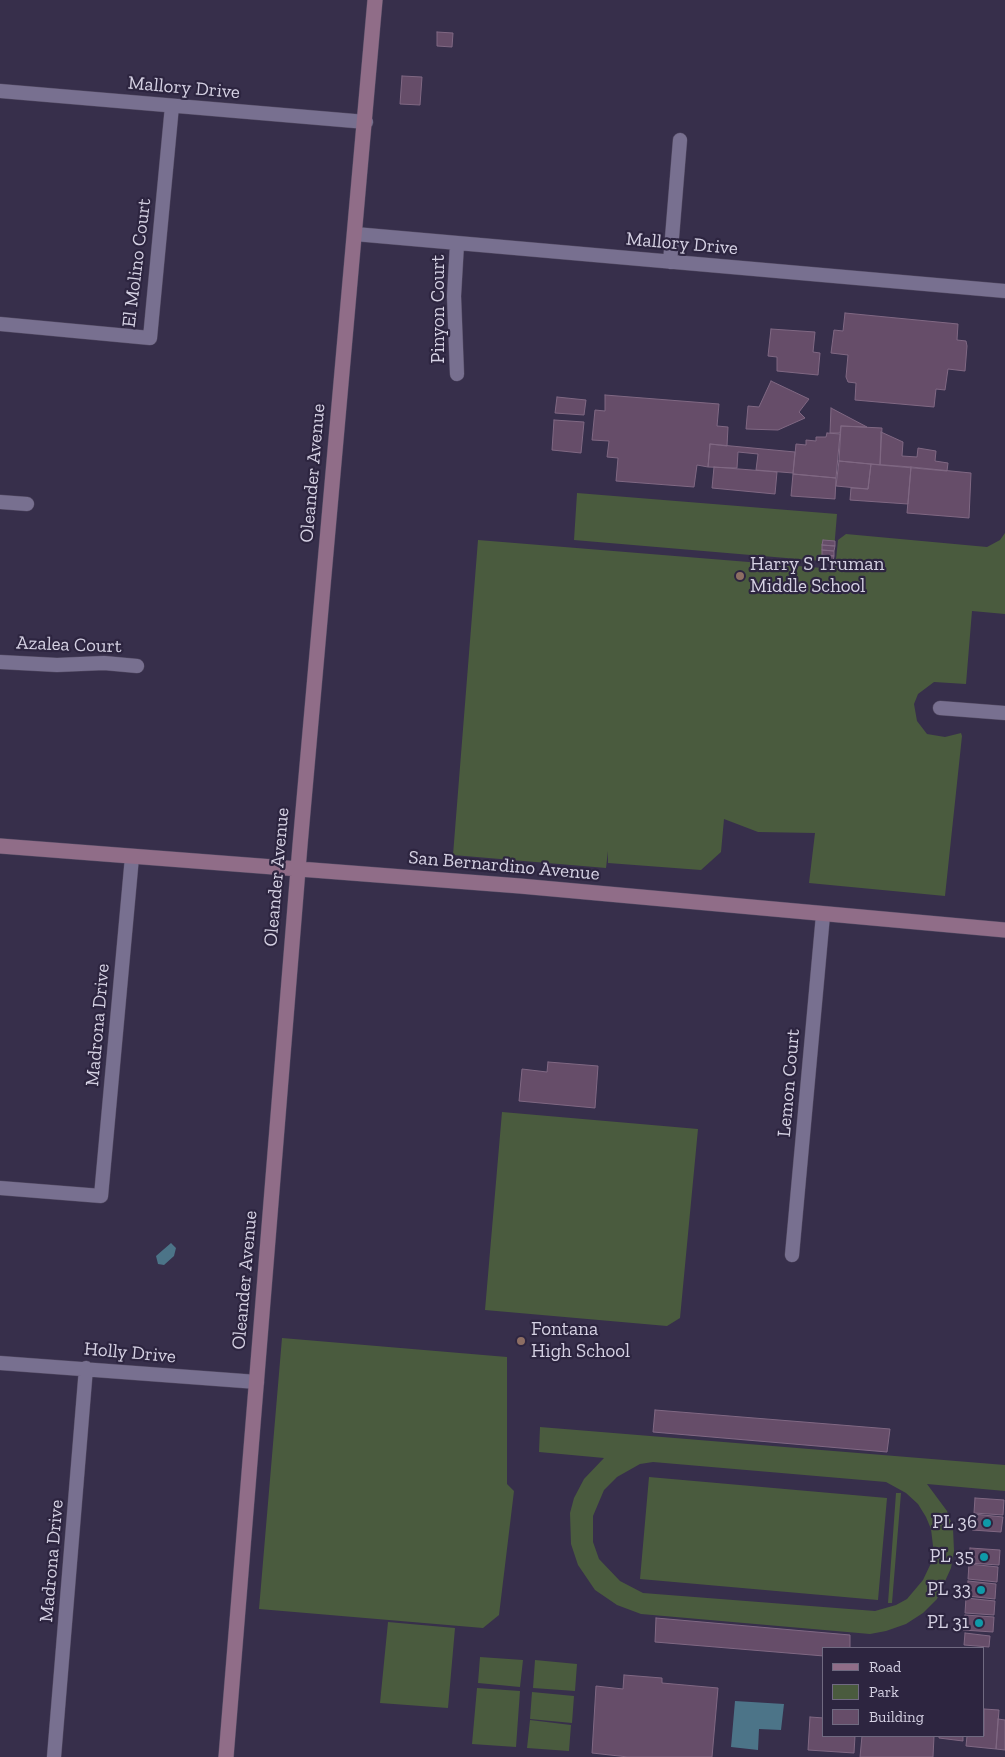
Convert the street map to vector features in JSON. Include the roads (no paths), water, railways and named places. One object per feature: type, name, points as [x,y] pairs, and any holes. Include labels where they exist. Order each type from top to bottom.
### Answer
[{"type":"street","name":"Oleander Avenue","points":[[226,1757],[298,871],[366,122],[375,0]]},
{"type":"street","name":"Mallory Drive","points":[[0,91],[366,122]]},
{"type":"street","name":"El Molino Court","points":[[0,324],[150,338],[172,106]]},
{"type":"street","points":[[670,262],[680,140]]},
{"type":"street","name":"Mallory Drive","points":[[355,234],[1005,291]]},
{"type":"street","name":"Pinyon Court","points":[[457,244],[454,304],[458,374]]},
{"type":"street","points":[[0,502],[27,504]]},
{"type":"street","name":"Azalea Court","points":[[0,662],[57,666],[104,663],[137,666]]},
{"type":"street","points":[[940,708],[1005,714]]},
{"type":"street","name":"San Bernardino Avenue","points":[[0,846],[298,871],[520,886],[823,915],[1005,930]]},
{"type":"street","name":"Madrona Drive","points":[[0,1188],[101,1196],[132,857]]},
{"type":"street","name":"Lemon Court","points":[[792,1254],[823,915]]},
{"type":"street","name":"Holly Drive","points":[[0,1363],[257,1382]]},
{"type":"street","name":"Madrona Drive","points":[[54,1757],[86,1368]]},
{"type":"water","points":[[171,1243],[176,1248],[174,1256],[164,1265],[158,1264],[156,1256]]},
{"type":"water","points":[[735,1701],[784,1704],[781,1730],[759,1729],[758,1750],[731,1747]]},
{"type":"place","name":"Harry S Truman Middle School","points":[[740,576]]},
{"type":"place","name":"Fontana High School","points":[[521,1341]]},
{"type":"place","name":"PL 36","points":[[987,1523]]},
{"type":"place","name":"PL 35","points":[[984,1557]]},
{"type":"place","name":"PL 33","points":[[981,1590]]},
{"type":"place","name":"PL 31","points":[[979,1623]]}]
